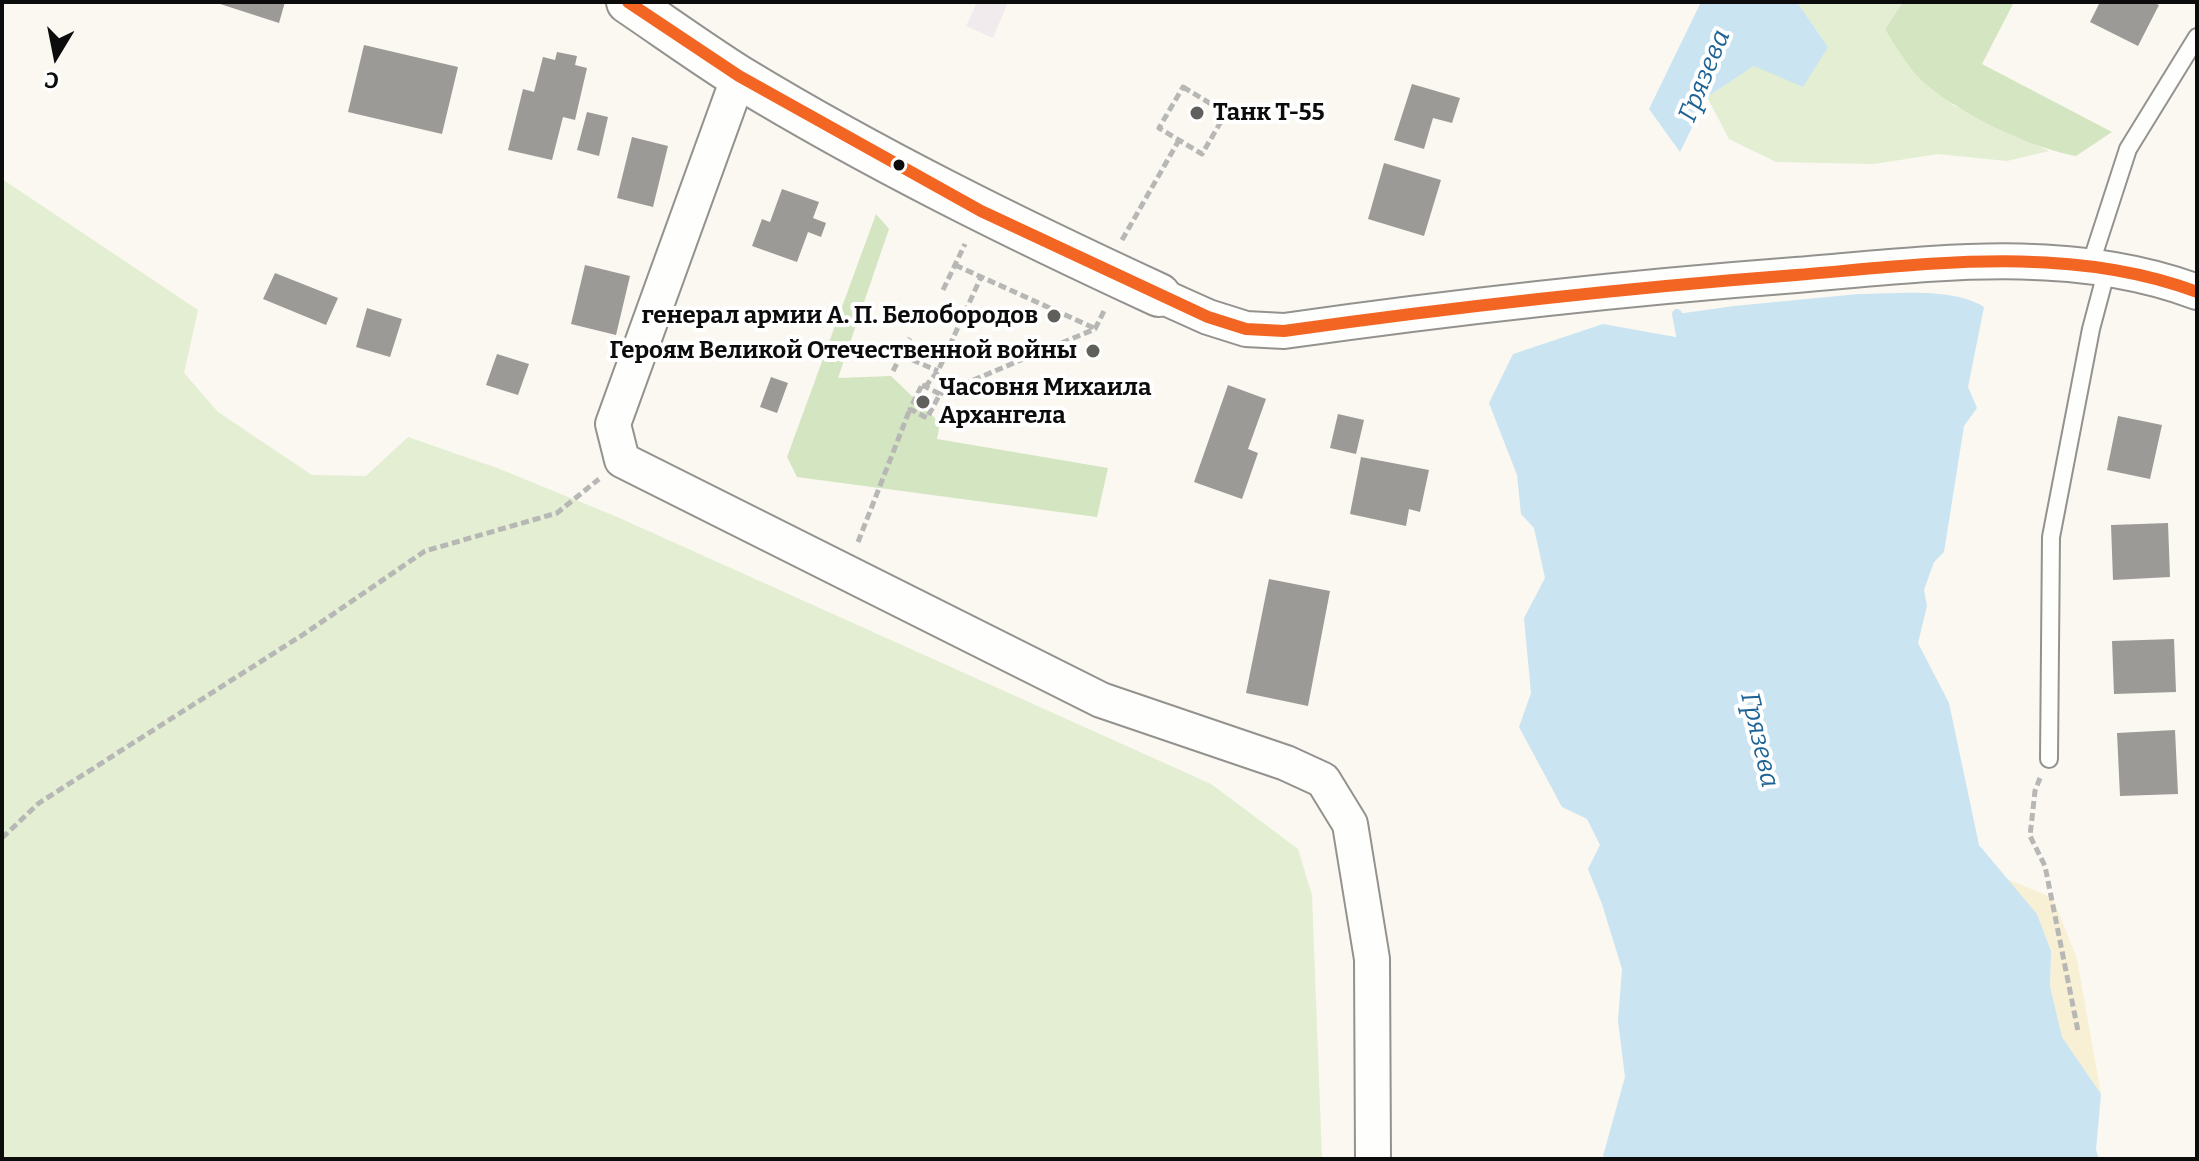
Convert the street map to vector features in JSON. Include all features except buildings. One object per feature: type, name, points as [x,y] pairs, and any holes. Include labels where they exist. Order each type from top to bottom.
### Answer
[{"type":"street","points":[[628,2],[739,76],[981,211],[1208,317],[1246,329],[1284,331],[1658,285],[1972,262],[2033,261],[2098,268],[2167,281],[2197,292]]},
{"type":"street","points":[[739,76],[613,424],[622,460],[1101,700],[1286,763],[1323,780],[1350,824],[1372,959],[1373,1159]]},
{"type":"lane","points":[[2049,759],[2051,537],[2091,329],[2098,268],[2128,149],[2197,37]]},
{"type":"path","points":[[1183,87],[1226,113],[1202,154],[1179,140],[1159,128],[1183,87]]},
{"type":"path","points":[[1104,270],[1179,140]]},
{"type":"path","points":[[943,290],[981,211]]},
{"type":"path","points":[[910,409],[927,418],[940,394],[1095,329],[955,265]]},
{"type":"path","points":[[925,387],[938,371],[981,277]]},
{"type":"path","points":[[893,371],[910,338]]},
{"type":"path","points":[[901,355],[938,371]]},
{"type":"path","points":[[846,573],[922,385],[940,394]]},
{"type":"path","points":[[2,838],[39,803],[304,634],[425,551],[557,513],[622,460]]},
{"type":"path","points":[[2049,759],[2035,791],[2030,836],[2045,866],[2078,1031]]},
{"type":"shaded area","points":[[977,2],[1008,2],[993,38],[966,26]]},
{"type":"green space","points":[[1797,2],[1903,2],[1885,29],[1953,105],[2049,151],[2007,161],[1938,154],[1874,164],[1776,162],[1729,139],[1707,97],[1754,66],[1828,47]]},
{"type":"green space","points":[[1903,2],[2014,2],[1982,64],[2112,132],[2076,156],[2012,135],[1966,112],[1927,85],[1913,71],[1885,29]]},
{"type":"green space","points":[[2,179],[198,310],[184,373],[218,412],[312,475],[366,476],[408,437],[497,468],[615,516],[1211,784],[1298,849],[1312,895],[1322,1159],[2,1159]]},
{"type":"green space","points":[[876,214],[889,229],[838,378],[891,376],[940,423],[937,439],[1108,468],[1097,517],[797,477],[787,457]]},
{"type":"sand","points":[[2007,879],[2053,898],[2077,959],[2101,1094],[2062,1037],[2050,986],[2051,951],[2037,914]]},
{"type":"water","points":[[1701,2],[1797,2],[1828,47],[1803,87],[1754,66],[1707,97],[1680,152],[1649,109]]},
{"type":"water","points":[[1859,294],[1940,294],[1984,307],[1968,387],[1977,408],[1964,426],[1944,552],[1934,562],[1924,590],[1927,606],[1918,643],[1949,703],[1979,845],[2037,914],[2051,951],[2050,986],[2062,1037],[2101,1094],[2096,1150],[2099,1159],[1607,1159],[1603,1156],[1625,1077],[1618,1021],[1622,969],[1588,869],[1600,845],[1587,819],[1562,807],[1519,727],[1531,693],[1524,618],[1545,578],[1534,528],[1521,514],[1517,475],[1489,403],[1513,354],[1603,324],[1681,338],[1677,314]]},
{"type":"waterway","name":"Грязева","points":[[1677,314],[1684,351]]},
{"type":"transit line","points":[[628,2],[739,76],[981,211],[1208,317],[1246,329],[1284,331],[1604,292],[1897,266],[1998,261],[2099,268],[2148,277],[2197,292]]},
{"type":"place","name":"Танк Т-55","points":[[1197,113]]},
{"type":"place","name":"генерал армии А. П. Белобородов","points":[[1054,316]]},
{"type":"place","name":"Героям Великой Отечественной войны","points":[[1093,351]]},
{"type":"place","name":"Часовня Михаила Архангела","points":[[923,402]]}]
